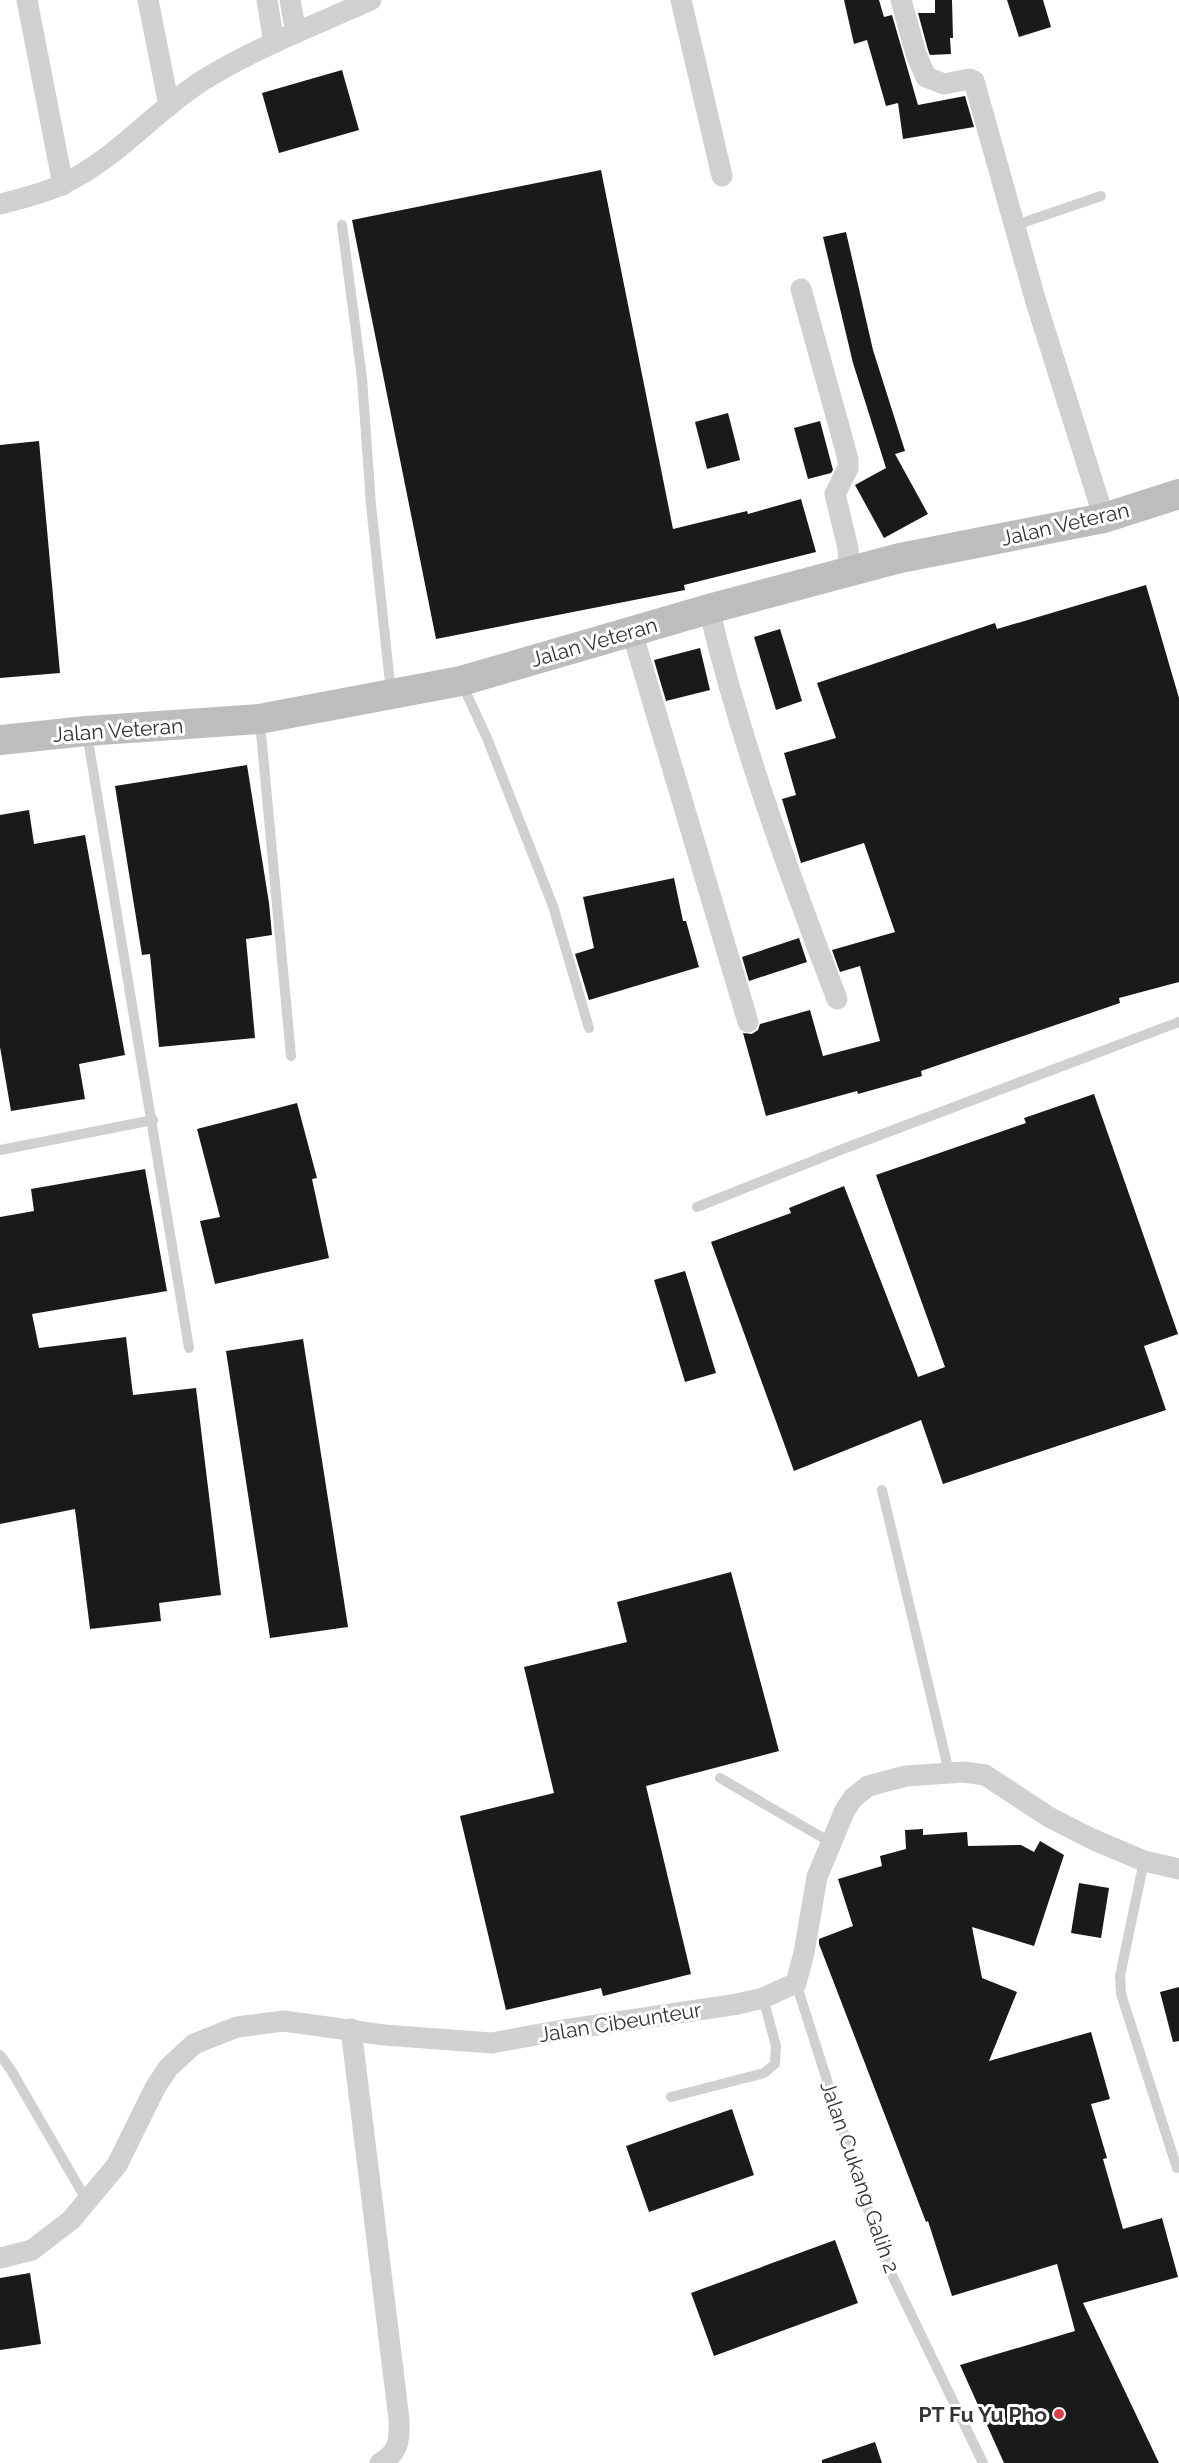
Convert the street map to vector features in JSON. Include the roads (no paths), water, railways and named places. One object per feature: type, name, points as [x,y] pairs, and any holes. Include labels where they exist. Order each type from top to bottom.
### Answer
[{"type":"main road","name":"Jalan Veteran","points":[[0,740],[86,731],[259,719],[461,681],[710,609],[900,558],[1104,518],[1179,494]]},
{"type":"street","points":[[27,0],[63,185]]},
{"type":"street","points":[[148,0],[169,106]]},
{"type":"street","points":[[267,0],[274,43]]},
{"type":"street","points":[[290,0],[296,33]]},
{"type":"street","points":[[0,204],[31,197],[63,185],[96,165],[203,80],[246,55],[371,0]]},
{"type":"street","points":[[681,0],[722,176]]},
{"type":"street","points":[[901,0],[916,54],[926,77],[944,84],[969,79],[974,81],[1036,302],[1104,518]]},
{"type":"street","points":[[801,289],[848,459],[848,468],[835,494],[848,548],[849,572]]},
{"type":"street","points":[[710,609],[751,762],[790,878],[837,999]]},
{"type":"street","points":[[632,632],[748,1022]]},
{"type":"street","points":[[796,1983],[804,1953],[817,1877],[845,1810],[853,1798],[868,1786],[906,1776],[949,1772],[985,1774],[1049,1817],[1144,1861],[1179,1869]]},
{"type":"street","name":"Jalan Cibeunteur","points":[[0,2258],[32,2250],[71,2220],[117,2165],[155,2088],[168,2068],[194,2044],[237,2027],[284,2021],[384,2035],[492,2043],[763,1998],[796,1983]]},
{"type":"street","points":[[351,2029],[399,2419],[399,2439],[395,2452],[380,2463]]},
{"type":"lane","points":[[1016,225],[1101,196]]},
{"type":"lane","points":[[342,225],[360,355],[371,505],[392,695]]},
{"type":"lane","points":[[461,681],[487,738],[553,906],[589,1028]]},
{"type":"lane","points":[[259,719],[291,1056]]},
{"type":"lane","points":[[86,731],[153,1120],[189,1348]]},
{"type":"lane","points":[[697,1207],[843,1149],[1179,1022]]},
{"type":"lane","points":[[0,1150],[153,1120]]},
{"type":"lane","points":[[882,1490],[949,1772]]},
{"type":"lane","points":[[720,1778],[830,1842]]},
{"type":"lane","points":[[1144,1861],[1120,1976],[1121,1994],[1177,2168]]},
{"type":"lane","name":"Jalan Cukang Galih 2","points":[[796,1983],[876,2234],[892,2275],[983,2463]]},
{"type":"lane","points":[[671,2097],[764,2073],[775,2064],[776,2046],[763,1998]]},
{"type":"lane","points":[[0,2055],[87,2201]]},
{"type":"place","name":"PT Fu Yu Pho","points":[[1059,2414]]}]
